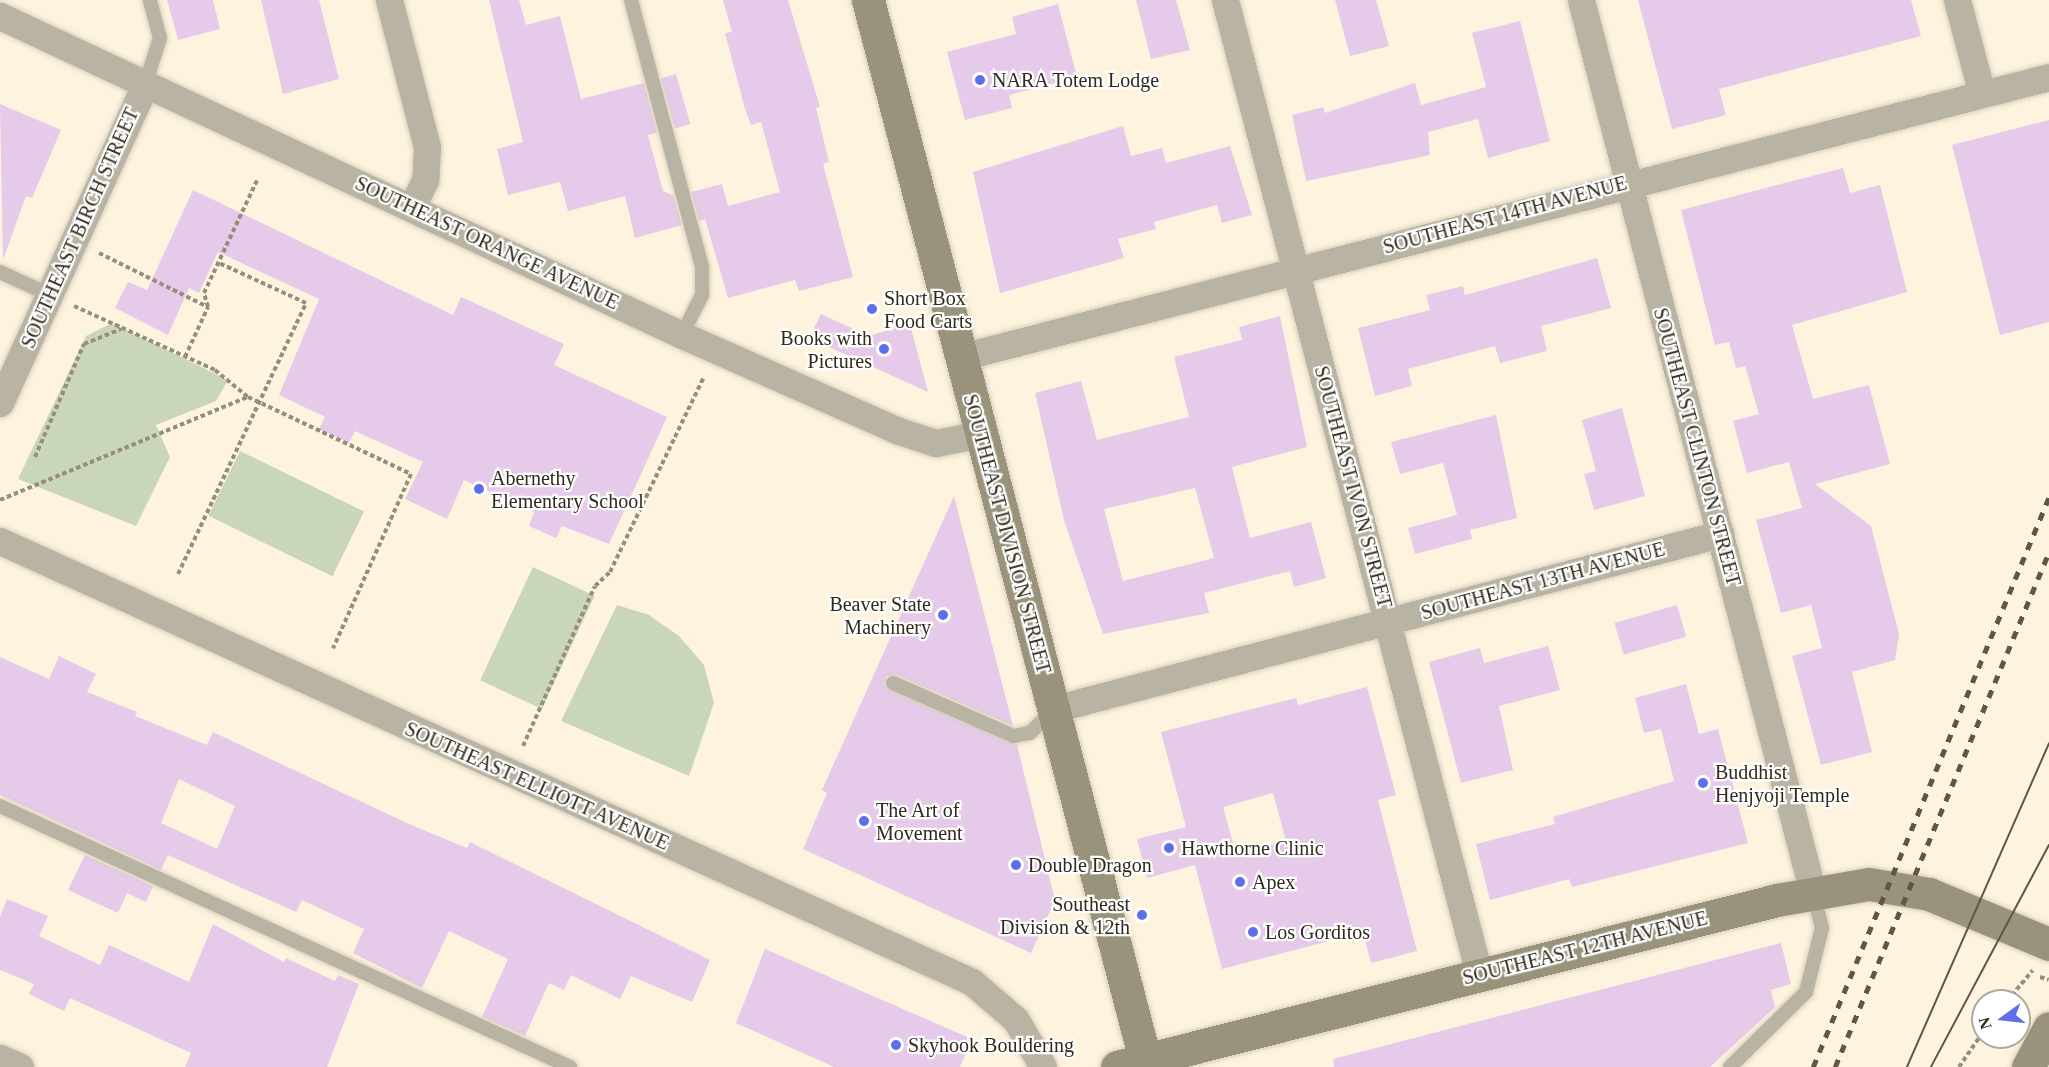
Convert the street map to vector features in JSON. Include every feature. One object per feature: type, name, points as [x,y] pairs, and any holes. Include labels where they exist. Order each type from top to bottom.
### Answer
[{"type":"main road","name":"SOUTHEAST DIVISION STREET","points":[[874,1],[961,357],[1054,709],[1136,1064]]},
{"type":"main road","name":"SOUTHEAST 12TH AVENUE","points":[[1136,1064],[1479,974],[1813,893],[1869,884],[1908,887],[2049,944]]},
{"type":"main road","points":[[2028,1067],[2049,1029]]},
{"type":"street","points":[[389,0],[427,147],[425,180],[412,207]]},
{"type":"street","name":"SOUTHEAST IVON STREET","points":[[1225,0],[1479,974]]},
{"type":"street","name":"SOUTHEAST CLINTON STREET","points":[[1581,0],[1813,893]]},
{"type":"street","points":[[1957,0],[1982,94]]},
{"type":"street","name":"SOUTHEAST ORANGE AVENUE","points":[[0,16],[682,335],[921,439],[946,442],[981,434]]},
{"type":"street","name":"SOUTHEAST 14TH AVENUE","points":[[961,357],[2049,76]]},
{"type":"street","name":"SOUTHEAST BIRCH STREET","points":[[0,403],[62,300],[145,85]]},
{"type":"street","name":"SOUTHEAST 13TH AVENUE","points":[[1054,709],[1720,534]]},
{"type":"street","name":"SOUTHEAST ELLIOTT AVENUE","points":[[0,541],[972,982],[1016,1020],[1043,1067]]},
{"type":"street","points":[[0,1058],[20,1067]]},
{"type":"lane","points":[[145,85],[160,38],[150,0]]},
{"type":"lane","points":[[631,0],[703,274],[702,295],[682,335]]},
{"type":"lane","points":[[0,272],[62,300]]},
{"type":"lane","points":[[893,683],[1014,736],[1030,733],[1054,709]]},
{"type":"lane","points":[[0,806],[570,1067]]},
{"type":"lane","points":[[1730,1067],[1806,992],[1822,928],[1813,893]]},
{"type":"path","points":[[185,357],[208,307],[204,293],[258,178]]},
{"type":"path","points":[[96,252],[208,307]]},
{"type":"path","points":[[178,574],[306,303],[219,262]]},
{"type":"path","points":[[62,300],[215,370],[248,397],[411,474],[333,648]]},
{"type":"path","points":[[35,457],[84,344],[122,328]]},
{"type":"path","points":[[510,774],[595,586],[610,572],[705,376]]},
{"type":"path","points":[[0,500],[248,397]]},
{"type":"path","points":[[2018,989],[2031,974]]},
{"type":"path","points":[[1959,1066],[1971,1049]]},
{"type":"green space","points":[[112,323],[228,380],[216,401],[156,425],[170,457],[136,526],[18,479],[86,336]]},
{"type":"green space","points":[[240,451],[364,511],[332,576],[208,516]]},
{"type":"green space","points":[[533,567],[595,596],[542,709],[480,680]]},
{"type":"green space","points":[[617,605],[649,615],[679,636],[704,665],[714,703],[689,776],[561,721]]},
{"type":"building","points":[[167,0],[213,0],[220,29],[178,40]]},
{"type":"building","points":[[261,0],[319,0],[339,79],[283,94]]},
{"type":"building","points":[[489,0],[519,0],[526,25],[560,16],[581,99],[644,83],[657,133],[648,135],[663,191],[674,196],[682,225],[635,238],[625,196],[568,211],[560,182],[508,195],[497,149],[523,142]]},
{"type":"building","points":[[723,0],[788,0],[820,107],[816,108],[829,162],[823,164],[853,277],[799,291],[795,280],[728,298],[705,219],[699,221],[691,192],[722,184],[728,206],[780,192],[761,122],[751,125],[745,109],[725,33],[732,32]]},
{"type":"building","points":[[1136,0],[1176,0],[1190,50],[1151,59]]},
{"type":"building","points":[[1335,0],[1376,0],[1389,46],[1350,56]]},
{"type":"building","points":[[1638,0],[1911,0],[1921,36],[1719,89],[1726,115],[1672,129]]},
{"type":"building","points":[[1058,4],[1077,77],[1009,95],[1012,108],[965,120],[947,52],[1016,34],[1012,17]]},
{"type":"building","points":[[1520,21],[1550,141],[1488,158],[1478,119],[1428,132],[1430,155],[1306,181],[1292,115],[1323,107],[1325,113],[1415,83],[1421,105],[1486,87],[1472,33]]},
{"type":"building","points":[[676,74],[690,124],[675,128],[661,78]]},
{"type":"building","points":[[0,104],[61,130],[32,198],[26,196],[3,260]]},
{"type":"building","points":[[2049,120],[2049,322],[2000,335],[1952,145]]},
{"type":"building","points":[[1123,126],[1131,156],[1162,148],[1166,163],[1230,146],[1252,215],[1222,223],[1217,205],[1154,222],[1156,229],[1118,239],[1124,258],[1000,293],[973,172]]},
{"type":"building","points":[[1843,168],[1850,193],[1880,185],[1907,292],[1792,325],[1813,399],[1869,385],[1890,464],[1815,484],[1871,526],[1899,634],[1895,660],[1852,672],[1872,752],[1821,765],[1792,656],[1822,648],[1811,605],[1781,613],[1756,520],[1802,508],[1789,462],[1747,473],[1733,421],[1759,414],[1745,366],[1736,368],[1729,342],[1715,345],[1681,210]]},
{"type":"building","points":[[193,190],[453,315],[461,297],[564,344],[554,365],[667,417],[609,544],[562,526],[556,538],[529,526],[534,512],[464,480],[447,519],[405,499],[423,462],[355,431],[349,443],[319,429],[325,417],[279,395],[319,299],[218,252],[199,293],[189,288],[168,335],[115,308],[128,282],[147,290]]},
{"type":"building","points":[[1597,258],[1611,308],[1541,326],[1547,351],[1500,363],[1495,346],[1408,369],[1412,386],[1375,396],[1358,328],[1430,310],[1426,295],[1463,286],[1465,295]]},
{"type":"building","name":"Books with Pictures","points":[[821,314],[868,336],[910,324],[928,392],[809,338]]},
{"type":"building","points":[[1280,316],[1307,447],[1232,467],[1250,538],[1311,522],[1326,578],[1294,587],[1290,571],[1204,593],[1209,613],[1103,634],[1064,520],[1035,393],[1081,381],[1097,440],[1189,417],[1174,357],[1242,340],[1239,327]],"holes":[[[1195,488],[1214,558],[1123,581],[1104,509]]]},
{"type":"building","points":[[1622,408],[1645,496],[1594,510],[1584,474],[1596,471],[1582,420]]},
{"type":"building","points":[[1496,415],[1517,518],[1470,530],[1472,539],[1415,554],[1408,528],[1457,515],[1443,463],[1400,474],[1391,442]]},
{"type":"building","points":[[954,496],[1013,726],[897,675],[887,676],[884,685],[1017,745],[1055,900],[1031,953],[803,849],[827,793],[822,790]]},
{"type":"building","points":[[1677,605],[1686,637],[1624,655],[1615,623]]},
{"type":"building","points":[[1548,646],[1560,690],[1499,706],[1513,770],[1461,783],[1429,662],[1480,648],[1484,663]]},
{"type":"building","points":[[59,656],[96,674],[87,692],[137,712],[135,716],[207,745],[213,732],[409,824],[467,848],[470,842],[710,960],[692,1002],[631,976],[620,999],[571,975],[564,990],[549,983],[525,1036],[482,1017],[508,959],[449,931],[422,988],[353,953],[364,929],[302,900],[296,912],[168,855],[161,870],[0,795],[0,657],[49,679]],"holes":[[[179,779],[235,806],[217,849],[161,823]]]},
{"type":"building","points":[[1686,684],[1699,734],[1718,729],[1748,843],[1572,887],[1569,879],[1490,900],[1476,844],[1555,824],[1553,817],[1674,781],[1661,729],[1644,733],[1635,698]]},
{"type":"building","points":[[1367,687],[1396,795],[1378,800],[1417,951],[1371,963],[1363,932],[1222,969],[1195,865],[1147,878],[1137,839],[1186,827],[1161,732],[1296,698],[1298,705]],"holes":[[[1273,793],[1286,841],[1236,854],[1223,807]]]},
{"type":"building","points":[[85,855],[153,886],[146,902],[127,893],[118,913],[68,890]]},
{"type":"building","points":[[7,899],[48,916],[39,936],[100,965],[109,945],[189,982],[213,924],[284,962],[286,958],[335,981],[338,975],[359,984],[327,1067],[185,1067],[191,1053],[70,998],[64,1011],[29,994],[34,984],[0,970],[0,917]]},
{"type":"building","points":[[1781,943],[1791,984],[1771,990],[1775,1007],[1710,1067],[1334,1067],[1333,1059]]},
{"type":"building","points":[[765,949],[972,1039],[960,1067],[834,1067],[736,1023]]},
{"type":"tram line","points":[[1907,1067],[2049,744]]},
{"type":"tram line","points":[[1931,1067],[2049,845]]},
{"type":"railway","points":[[1813,1067],[2049,497]]},
{"type":"railway","points":[[1835,1067],[2049,552]]},
{"type":"place","name":"NARA Totem Lodge","points":[[980,80]]},
{"type":"place","name":"Short Box Food Carts","points":[[872,309]]},
{"type":"place","name":"Books with Pictures","points":[[884,349]]},
{"type":"place","name":"Abernethy Elementary School","points":[[479,489]]},
{"type":"place","name":"Beaver State Machinery","points":[[943,615]]},
{"type":"place","name":"Buddhist Henjyoji Temple","points":[[1703,783]]},
{"type":"place","name":"The Art of Movement","points":[[864,821]]},
{"type":"place","name":"Hawthorne Clinic","points":[[1169,848]]},
{"type":"place","name":"Double Dragon","points":[[1016,865]]},
{"type":"place","name":"Apex","points":[[1240,882]]},
{"type":"place","name":"Southeast Division & 12th","points":[[1142,915]]},
{"type":"place","name":"Los Gorditos","points":[[1253,932]]},
{"type":"place","name":"Skyhook Bouldering","points":[[896,1045]]}]
